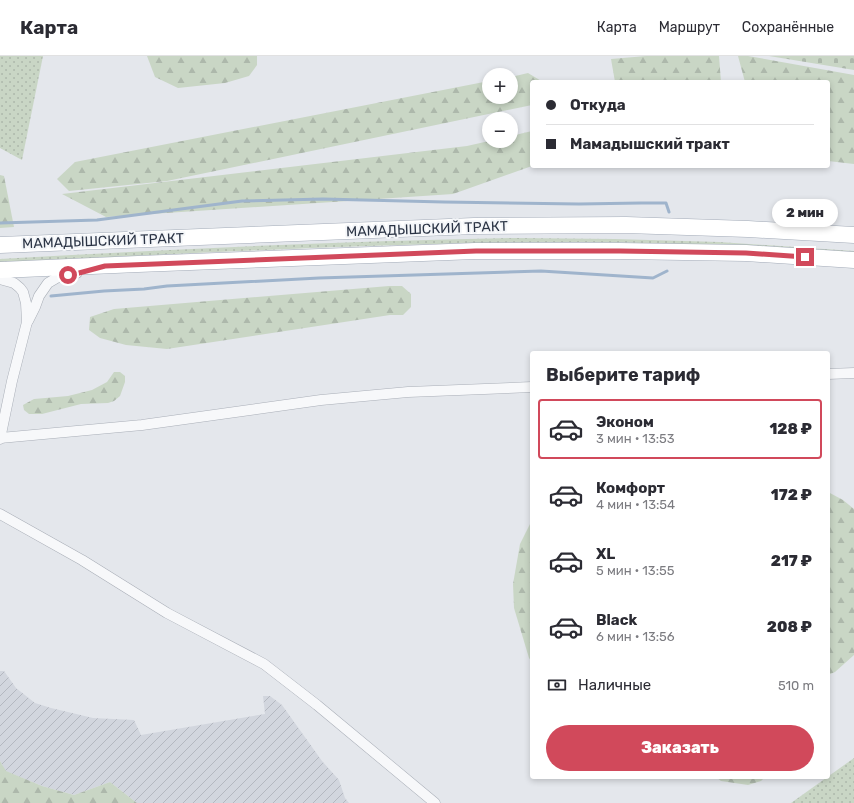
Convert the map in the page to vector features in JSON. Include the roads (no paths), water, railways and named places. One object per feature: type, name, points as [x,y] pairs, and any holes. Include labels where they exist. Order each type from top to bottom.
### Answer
[{"type":"main road","name":"МАМАДЫШСКИЙ ТРАКТ","points":[[0,245],[482,226],[626,225],[748,228],[854,235]]},
{"type":"main road","name":"МАМАДЫШСКИЙ ТРАКТ","points":[[0,270],[476,251],[738,253],[854,260]]},
{"type":"street","points":[[105,266],[60,276],[48,283],[39,296],[27,322],[12,381],[0,438],[142,425],[321,400],[408,392],[530,387]]},
{"type":"street","points":[[0,279],[14,283],[23,292],[26,303],[27,322]]},
{"type":"street","points":[[830,374],[849,373],[854,370]]},
{"type":"street","points":[[0,514],[82,560],[167,613],[264,664],[318,705],[435,803]]},
{"type":"waterway","points":[[0,223],[97,220],[242,201],[323,199],[579,204],[666,203],[669,212]]},
{"type":"waterway","points":[[51,296],[167,286],[319,278],[541,271],[653,278],[667,271]]}]
